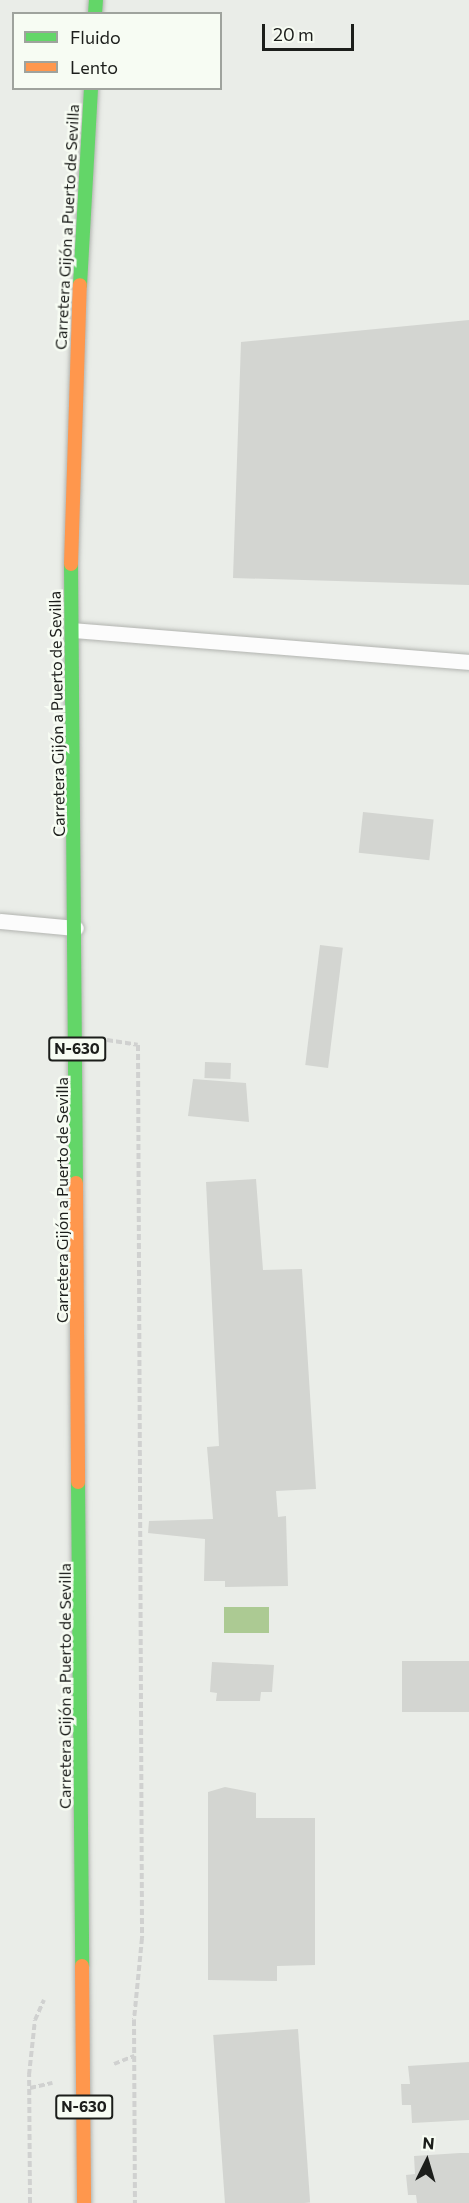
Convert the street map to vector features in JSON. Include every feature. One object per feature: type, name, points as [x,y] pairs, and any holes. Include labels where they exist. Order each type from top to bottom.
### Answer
[{"type":"highway","name":"Carretera Gijón a Puerto de Sevilla","points":[[84,2203],[77,1036],[72,630],[75,367],[91,90]]},
{"type":"lane","points":[[72,630],[469,662]]},
{"type":"lane","points":[[0,921],[76,928]]},
{"type":"path","points":[[77,1036],[138,1045],[142,1938],[134,2020],[135,2203]]},
{"type":"path","points":[[30,2203],[29,2075],[35,2020],[44,2000]]},
{"type":"shaded area","points":[[224,1607],[269,1607],[269,1633],[224,1633]]},
{"type":"building","points":[[469,320],[469,585],[233,578],[241,342]]},
{"type":"building","points":[[363,812],[434,819],[429,860],[359,853]]},
{"type":"building","points":[[320,945],[343,948],[328,1068],[305,1065]]},
{"type":"building","points":[[205,1062],[231,1063],[230,1079],[204,1078]]},
{"type":"building","points":[[193,1079],[246,1083],[249,1122],[188,1116]]},
{"type":"building","points":[[256,1179],[263,1270],[302,1269],[316,1489],[276,1491],[278,1517],[286,1516],[288,1586],[225,1587],[225,1581],[204,1581],[205,1539],[148,1533],[149,1521],[213,1519],[207,1447],[219,1446],[206,1182]]},
{"type":"building","points":[[402,1661],[469,1661],[469,1712],[402,1712]]},
{"type":"building","points":[[212,1662],[274,1665],[272,1692],[261,1692],[260,1701],[216,1701],[217,1693],[210,1692]]},
{"type":"building","points":[[225,1787],[256,1793],[256,1818],[315,1818],[315,1965],[277,1966],[277,1981],[208,1980],[208,1792]]},
{"type":"building","points":[[298,2029],[310,2203],[225,2203],[213,2035]]},
{"type":"building","points":[[469,2062],[469,2120],[412,2123],[411,2105],[402,2105],[401,2084],[410,2084],[408,2066]]},
{"type":"building","points":[[469,2153],[469,2203],[417,2203],[416,2195],[408,2195],[406,2175],[415,2174],[414,2156]]},
{"type":"traffic: fast","points":[[95,12],[96,0]]},
{"type":"traffic: fast","points":[[80,285],[91,90]]},
{"type":"traffic: fast","points":[[71,564],[76,1183]]},
{"type":"traffic: fast","points":[[78,1482],[82,1966]]},
{"type":"traffic: slow","points":[[71,564],[80,285]]},
{"type":"traffic: slow","points":[[76,1183],[78,1482]]},
{"type":"traffic: slow","points":[[82,1966],[84,2203]]}]
